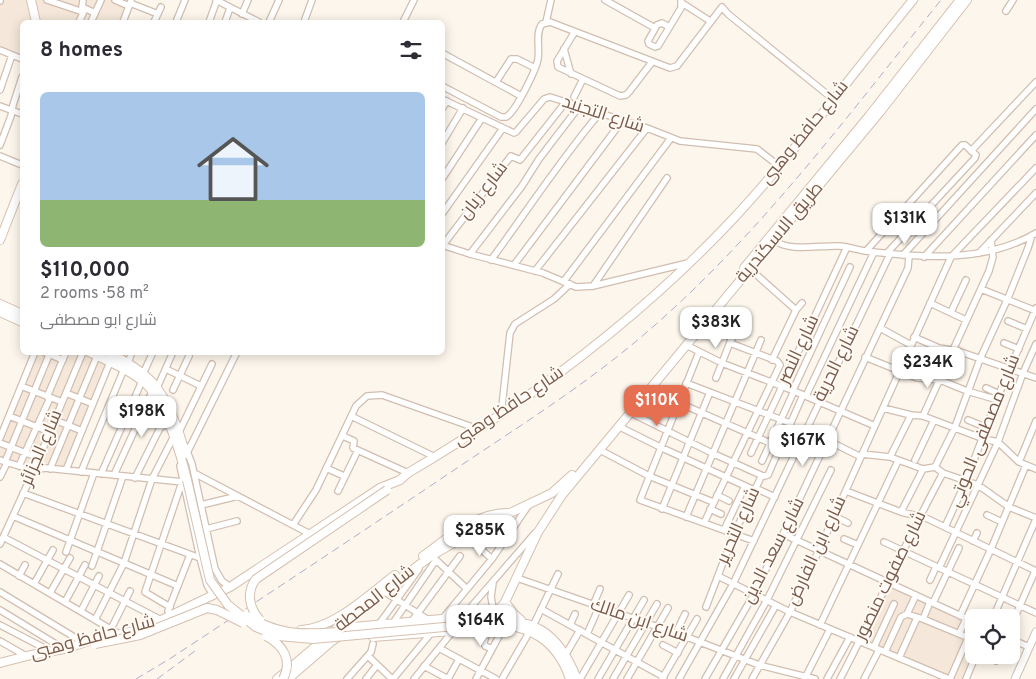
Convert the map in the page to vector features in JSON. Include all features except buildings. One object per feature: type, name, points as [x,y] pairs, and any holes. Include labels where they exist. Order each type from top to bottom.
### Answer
[{"type":"main road","points":[[31,0],[36,20]]},
{"type":"main road","name":"شارع حافظ وهبى","points":[[0,663],[144,628],[230,587],[380,488],[400,480],[524,399],[600,342],[691,262],[734,218],[779,166],[912,0]]},
{"type":"main road","name":"طريق الاسكندرية","points":[[532,503],[552,493],[572,476],[772,239],[899,83],[960,0]]},
{"type":"main road","name":"طريق الاسكندرية","points":[[905,75],[967,0]]},
{"type":"main road","points":[[0,240],[20,189]]},
{"type":"main road","name":"طريق الاسكندرية","points":[[494,613],[505,602],[542,524],[562,494],[620,427],[750,269],[772,239]]},
{"type":"main road","points":[[0,304],[20,313]]},
{"type":"main road","points":[[0,312],[20,321]]},
{"type":"main road","points":[[97,356],[110,355],[142,377],[154,390],[180,444],[210,580],[228,605],[256,627],[278,636],[313,640],[466,621],[494,613]]},
{"type":"main road","points":[[154,390],[168,423],[176,434]]},
{"type":"main road","points":[[187,479],[216,583],[236,608],[268,626],[298,634],[318,634],[466,621],[506,619],[525,622]]},
{"type":"main road","points":[[268,626],[259,619],[251,604],[251,589],[256,579],[400,480]]},
{"type":"main road","points":[[532,503],[543,506],[548,515]]},
{"type":"main road","name":"شارع المحطة","points":[[277,679],[347,620],[419,564],[433,558],[465,535],[532,503]]},
{"type":"main road","points":[[281,631],[307,630],[325,625],[464,527],[486,516],[512,513]]},
{"type":"main road","points":[[505,602],[514,614],[551,646],[561,659],[567,677]]},
{"type":"main road","points":[[67,648],[140,635],[201,610],[214,609],[279,645],[286,656],[287,663],[283,679]]},
{"type":"main road","points":[[347,620],[353,627],[443,618],[532,628],[552,639],[566,654],[579,679]]},
{"type":"main road","points":[[332,641],[453,631],[478,628],[489,624]]},
{"type":"main road","name":"شارع المحطة","points":[[288,679],[332,641],[353,627]]},
{"type":"street","points":[[47,0],[95,13]]},
{"type":"street","points":[[69,7],[72,0]]},
{"type":"street","points":[[80,20],[84,10],[82,6],[83,0]]},
{"type":"street","points":[[92,20],[100,0]]},
{"type":"street","points":[[115,0],[130,3],[158,14]]},
{"type":"street","points":[[177,20],[185,0]]},
{"type":"street","points":[[210,20],[216,0],[252,20]]},
{"type":"street","points":[[242,14],[248,0]]},
{"type":"street","points":[[270,20],[278,0]]},
{"type":"street","points":[[305,20],[312,0]]},
{"type":"street","points":[[404,20],[414,0]]},
{"type":"street","points":[[445,88],[503,117],[511,114],[536,68],[539,53],[540,27],[546,22],[551,0]]},
{"type":"street","points":[[605,0],[655,28]]},
{"type":"street","points":[[1006,11],[1013,0]]},
{"type":"street","points":[[669,27],[660,24],[655,28],[648,42],[656,47],[669,27],[681,8],[682,2],[710,21]]},
{"type":"street","points":[[123,20],[130,3]]},
{"type":"street","points":[[155,20],[160,7]]},
{"type":"street","points":[[546,22],[668,68],[675,67],[722,7],[728,14],[833,99]]},
{"type":"street","points":[[226,20],[230,8]]},
{"type":"street","points":[[574,33],[557,60],[557,65],[571,74],[620,96],[624,96],[629,92],[652,62]]},
{"type":"street","points":[[564,49],[571,74]]},
{"type":"street","points":[[0,50],[20,58]]},
{"type":"street","points":[[0,90],[12,55]]},
{"type":"street","points":[[445,55],[521,96]]},
{"type":"street","points":[[496,82],[511,59],[517,59],[536,68]]},
{"type":"street","points":[[574,98],[583,79]]},
{"type":"street","points":[[866,251],[962,145],[965,145],[971,151],[1036,82]]},
{"type":"street","points":[[0,144],[11,116],[20,84]]},
{"type":"street","name":"شارع التجنيد","points":[[503,128],[516,132],[547,97],[647,128],[672,138],[690,142],[751,147],[762,151],[779,166]]},
{"type":"street","points":[[445,100],[503,128],[445,210]]},
{"type":"street","name":"شارع زيان","points":[[445,242],[511,156],[519,160],[565,103]]},
{"type":"street","points":[[0,106],[20,113]]},
{"type":"street","points":[[445,138],[463,108]]},
{"type":"street","points":[[470,254],[578,108]]},
{"type":"street","points":[[906,255],[1036,109]]},
{"type":"street","points":[[491,260],[547,184],[569,150],[599,114]]},
{"type":"street","points":[[445,174],[482,118]]},
{"type":"street","points":[[514,265],[622,121]]},
{"type":"street","points":[[536,271],[647,128]]},
{"type":"street","points":[[924,257],[1036,135]]},
{"type":"street","points":[[500,415],[510,333],[515,324],[554,299],[672,138]]},
{"type":"street","name":"شارع الحرية","points":[[680,679],[733,584],[889,254],[975,158],[976,155],[971,151]]},
{"type":"street","points":[[0,156],[20,164]]},
{"type":"street","name":"شارع ابن الفارض","points":[[752,679],[790,612],[951,257],[1036,168]]},
{"type":"street","points":[[593,286],[667,178]]},
{"type":"street","points":[[979,253],[1036,192]]},
{"type":"street","points":[[772,239],[794,246],[847,247],[889,254],[951,257],[993,250],[1011,245],[1034,234]]},
{"type":"street","points":[[936,467],[955,427],[980,359],[1034,234]]},
{"type":"street","points":[[923,416],[992,262],[993,250],[991,240]]},
{"type":"street","points":[[445,246],[536,271],[581,288],[691,262]]},
{"type":"street","name":"شارع النصر","points":[[751,453],[847,247]]},
{"type":"street","name":"شارع التحرير","points":[[706,607],[734,534],[755,489],[763,476],[768,475],[790,423],[874,252]]},
{"type":"street","name":"شارع سعد الدين","points":[[705,679],[754,594],[783,534],[908,268],[906,255]]},
{"type":"street","points":[[762,462],[850,267]]},
{"type":"street","points":[[750,269],[796,310]]},
{"type":"street","points":[[951,312],[966,280]]},
{"type":"street","points":[[981,289],[1036,310]]},
{"type":"street","points":[[772,360],[796,310],[802,303]]},
{"type":"street","points":[[930,303],[966,320]]},
{"type":"street","name":"شارع مصطفى الحوتي","points":[[945,527],[984,439],[1010,369],[1036,310]]},
{"type":"street","points":[[704,523],[780,365],[779,362],[731,341],[708,320]]},
{"type":"street","points":[[1008,321],[1027,329]]},
{"type":"street","points":[[716,378],[736,327]]},
{"type":"street","points":[[880,328],[911,345]]},
{"type":"street","points":[[914,337],[1036,378]]},
{"type":"street","points":[[686,517],[761,340]]},
{"type":"street","points":[[1004,343],[1019,348]]},
{"type":"street","points":[[930,580],[957,532],[998,442],[1036,344]]},
{"type":"street","points":[[686,345],[722,363],[820,401],[874,426]]},
{"type":"street","points":[[698,352],[640,501],[754,541]]},
{"type":"street","points":[[0,438],[34,355]]},
{"type":"street","points":[[0,477],[4,462],[34,392],[47,355]]},
{"type":"street","points":[[50,355],[63,360]]},
{"type":"street","points":[[19,466],[65,355]]},
{"type":"street","name":"شارع الجزائر","points":[[0,544],[34,470],[82,355]]},
{"type":"street","points":[[66,470],[93,404],[110,355]]},
{"type":"street","points":[[81,472],[131,355]]},
{"type":"street","points":[[66,552],[97,474],[152,355]]},
{"type":"street","points":[[114,475],[172,355]]},
{"type":"street","points":[[213,595],[200,558],[187,479],[188,451],[236,355]]},
{"type":"street","points":[[50,469],[97,356]]},
{"type":"street","points":[[173,390],[189,356]]},
{"type":"street","points":[[866,357],[917,378],[940,380],[967,391],[999,397]]},
{"type":"street","points":[[95,620],[124,563],[152,479],[212,364]]},
{"type":"street","points":[[166,369],[201,386]]},
{"type":"street","points":[[686,383],[790,423]]},
{"type":"street","points":[[21,386],[62,402]]},
{"type":"street","points":[[986,388],[999,397]]},
{"type":"street","points":[[650,390],[795,454]]},
{"type":"street","points":[[662,509],[710,392]]},
{"type":"street","points":[[66,393],[93,404]]},
{"type":"street","points":[[293,525],[316,490],[351,416],[363,398],[372,394],[382,395],[478,429]]},
{"type":"street","points":[[640,402],[659,411]]},
{"type":"street","points":[[883,408],[923,416],[984,439],[998,442],[1019,462],[1036,469]]},
{"type":"street","points":[[631,413],[763,476]]},
{"type":"street","points":[[890,457],[911,415]]},
{"type":"street","points":[[9,416],[50,432]]},
{"type":"street","points":[[351,416],[435,457]]},
{"type":"street","points":[[55,420],[82,431]]},
{"type":"street","points":[[915,460],[934,420]]},
{"type":"street","points":[[968,420],[987,428]]},
{"type":"street","points":[[1019,462],[1033,435],[1036,421]]},
{"type":"street","points":[[135,478],[160,428],[168,423]]},
{"type":"street","points":[[620,427],[660,448],[745,486],[775,497]]},
{"type":"street","points":[[342,436],[354,441],[352,447],[408,473]]},
{"type":"street","points":[[827,440],[861,455],[890,457],[923,469],[936,467],[943,473],[978,485],[1009,507],[1036,518],[997,609]]},
{"type":"street","points":[[0,443],[39,458]]},
{"type":"street","points":[[180,444],[188,451]]},
{"type":"street","points":[[338,491],[358,450]]},
{"type":"street","points":[[600,450],[649,476],[713,502]]},
{"type":"street","points":[[820,625],[898,461]]},
{"type":"street","points":[[4,462],[34,470],[66,470],[135,478],[187,479],[238,496],[310,534]]},
{"type":"street","points":[[959,634],[975,585],[1026,465]]},
{"type":"street","points":[[326,468],[344,476]]},
{"type":"street","points":[[901,512],[923,469]]},
{"type":"street","points":[[723,679],[767,600],[830,470]]},
{"type":"street","name":"شارع صفوت منصور","points":[[840,679],[860,642],[919,516],[943,473]]},
{"type":"street","points":[[92,566],[123,476]]},
{"type":"street","points":[[187,479],[201,505],[215,569],[222,581],[230,587]]},
{"type":"street","points":[[170,607],[145,592],[161,544],[187,479]]},
{"type":"street","points":[[724,530],[745,486]]},
{"type":"street","points":[[846,490],[901,512],[919,516],[957,532],[1036,571],[1019,609]]},
{"type":"street","points":[[23,493],[200,558]]},
{"type":"street","points":[[717,495],[729,501]]},
{"type":"street","points":[[201,505],[238,496]]},
{"type":"street","points":[[443,618],[492,559],[532,503]]},
{"type":"street","points":[[710,509],[721,514]]},
{"type":"street","points":[[986,515],[1002,522]]},
{"type":"street","points":[[13,516],[178,586]]},
{"type":"street","points":[[834,516],[848,523]]},
{"type":"street","points":[[206,529],[237,521]]},
{"type":"street","points":[[0,524],[8,527]]},
{"type":"street","points":[[466,621],[494,580],[542,524]]},
{"type":"street","points":[[973,541],[977,533]]},
{"type":"street","points":[[783,534],[963,617]]},
{"type":"street","points":[[465,535],[492,559]]},
{"type":"street","points":[[3,537],[163,620],[170,607],[190,554]]},
{"type":"street","points":[[844,539],[858,545]]},
{"type":"street","points":[[884,542],[1036,613]]},
{"type":"street","points":[[899,658],[920,618],[932,602],[959,548]]},
{"type":"street","points":[[34,584],[53,550]]},
{"type":"street","points":[[412,621],[460,556]]},
{"type":"street","points":[[50,594],[70,558]]},
{"type":"street","points":[[393,622],[433,558],[467,589]]},
{"type":"street","points":[[0,564],[119,634]]},
{"type":"street","points":[[379,624],[419,569],[419,564]]},
{"type":"street","points":[[19,576],[25,565]]},
{"type":"street","points":[[65,602],[85,565]]},
{"type":"street","points":[[502,679],[532,628],[558,574]]},
{"type":"street","points":[[80,612],[100,576]]},
{"type":"street","points":[[718,576],[790,612],[950,679],[965,650]]},
{"type":"street","name":"شارع ابن مالك","points":[[517,578],[676,633],[759,665],[815,679]]},
{"type":"street","points":[[494,580],[491,597],[494,613]]},
{"type":"street","points":[[587,634],[600,589]]},
{"type":"street","points":[[111,630],[130,591]]},
{"type":"street","points":[[383,591],[426,620]]},
{"type":"street","points":[[0,592],[84,643]]},
{"type":"street","points":[[579,679],[630,595]]},
{"type":"street","points":[[864,679],[879,650],[901,617],[907,614],[916,595]]},
{"type":"street","points":[[598,679],[644,600]]},
{"type":"street","points":[[613,679],[657,604]]},
{"type":"street","points":[[879,650],[894,604]]},
{"type":"street","points":[[734,679],[776,605]]},
{"type":"street","points":[[627,679],[668,608]]},
{"type":"street","points":[[541,609],[663,678],[697,619]]},
{"type":"street","points":[[0,610],[67,648]]},
{"type":"street","points":[[570,625],[575,614]]},
{"type":"street","points":[[676,633],[685,614]]},
{"type":"street","points":[[907,614],[965,636]]},
{"type":"street","points":[[489,624],[484,643],[485,646],[492,649]]},
{"type":"street","points":[[0,625],[50,651]]},
{"type":"street","points":[[476,679],[505,625]]},
{"type":"street","points":[[805,678],[830,629]]},
{"type":"street","points":[[566,654],[580,630]]},
{"type":"street","points":[[414,679],[453,631]]},
{"type":"street","points":[[368,656],[392,679],[432,632]]},
{"type":"street","points":[[1015,679],[1036,632]]},
{"type":"street","points":[[827,679],[850,637]]},
{"type":"street","points":[[0,641],[26,656]]},
{"type":"street","points":[[347,679],[368,656],[373,649],[373,644]]},
{"type":"street","points":[[1020,644],[1029,648]]},
{"type":"street","points":[[663,646],[678,653]]},
{"type":"street","points":[[439,648],[496,679]]},
{"type":"street","points":[[424,666],[448,679],[460,659]]},
{"type":"street","points":[[966,679],[972,664]]},
{"type":"street","points":[[369,678],[378,665]]},
{"type":"shaded area","points":[[0,0],[44,0],[58,4],[60,0],[111,0],[124,5],[126,9],[122,20],[20,20],[20,56],[0,49]]},
{"type":"shaded area","points":[[38,355],[105,355],[110,357],[64,468],[41,465],[33,468],[0,458],[0,444]]},
{"type":"shaded area","points":[[889,587],[965,621],[965,664],[969,664],[962,679],[955,679],[863,641]]},
{"type":"railway","points":[[136,679],[208,634],[573,390],[634,343],[677,305],[758,223],[833,135],[941,0]]},
{"type":"railway","points":[[157,679],[195,651]]}]
